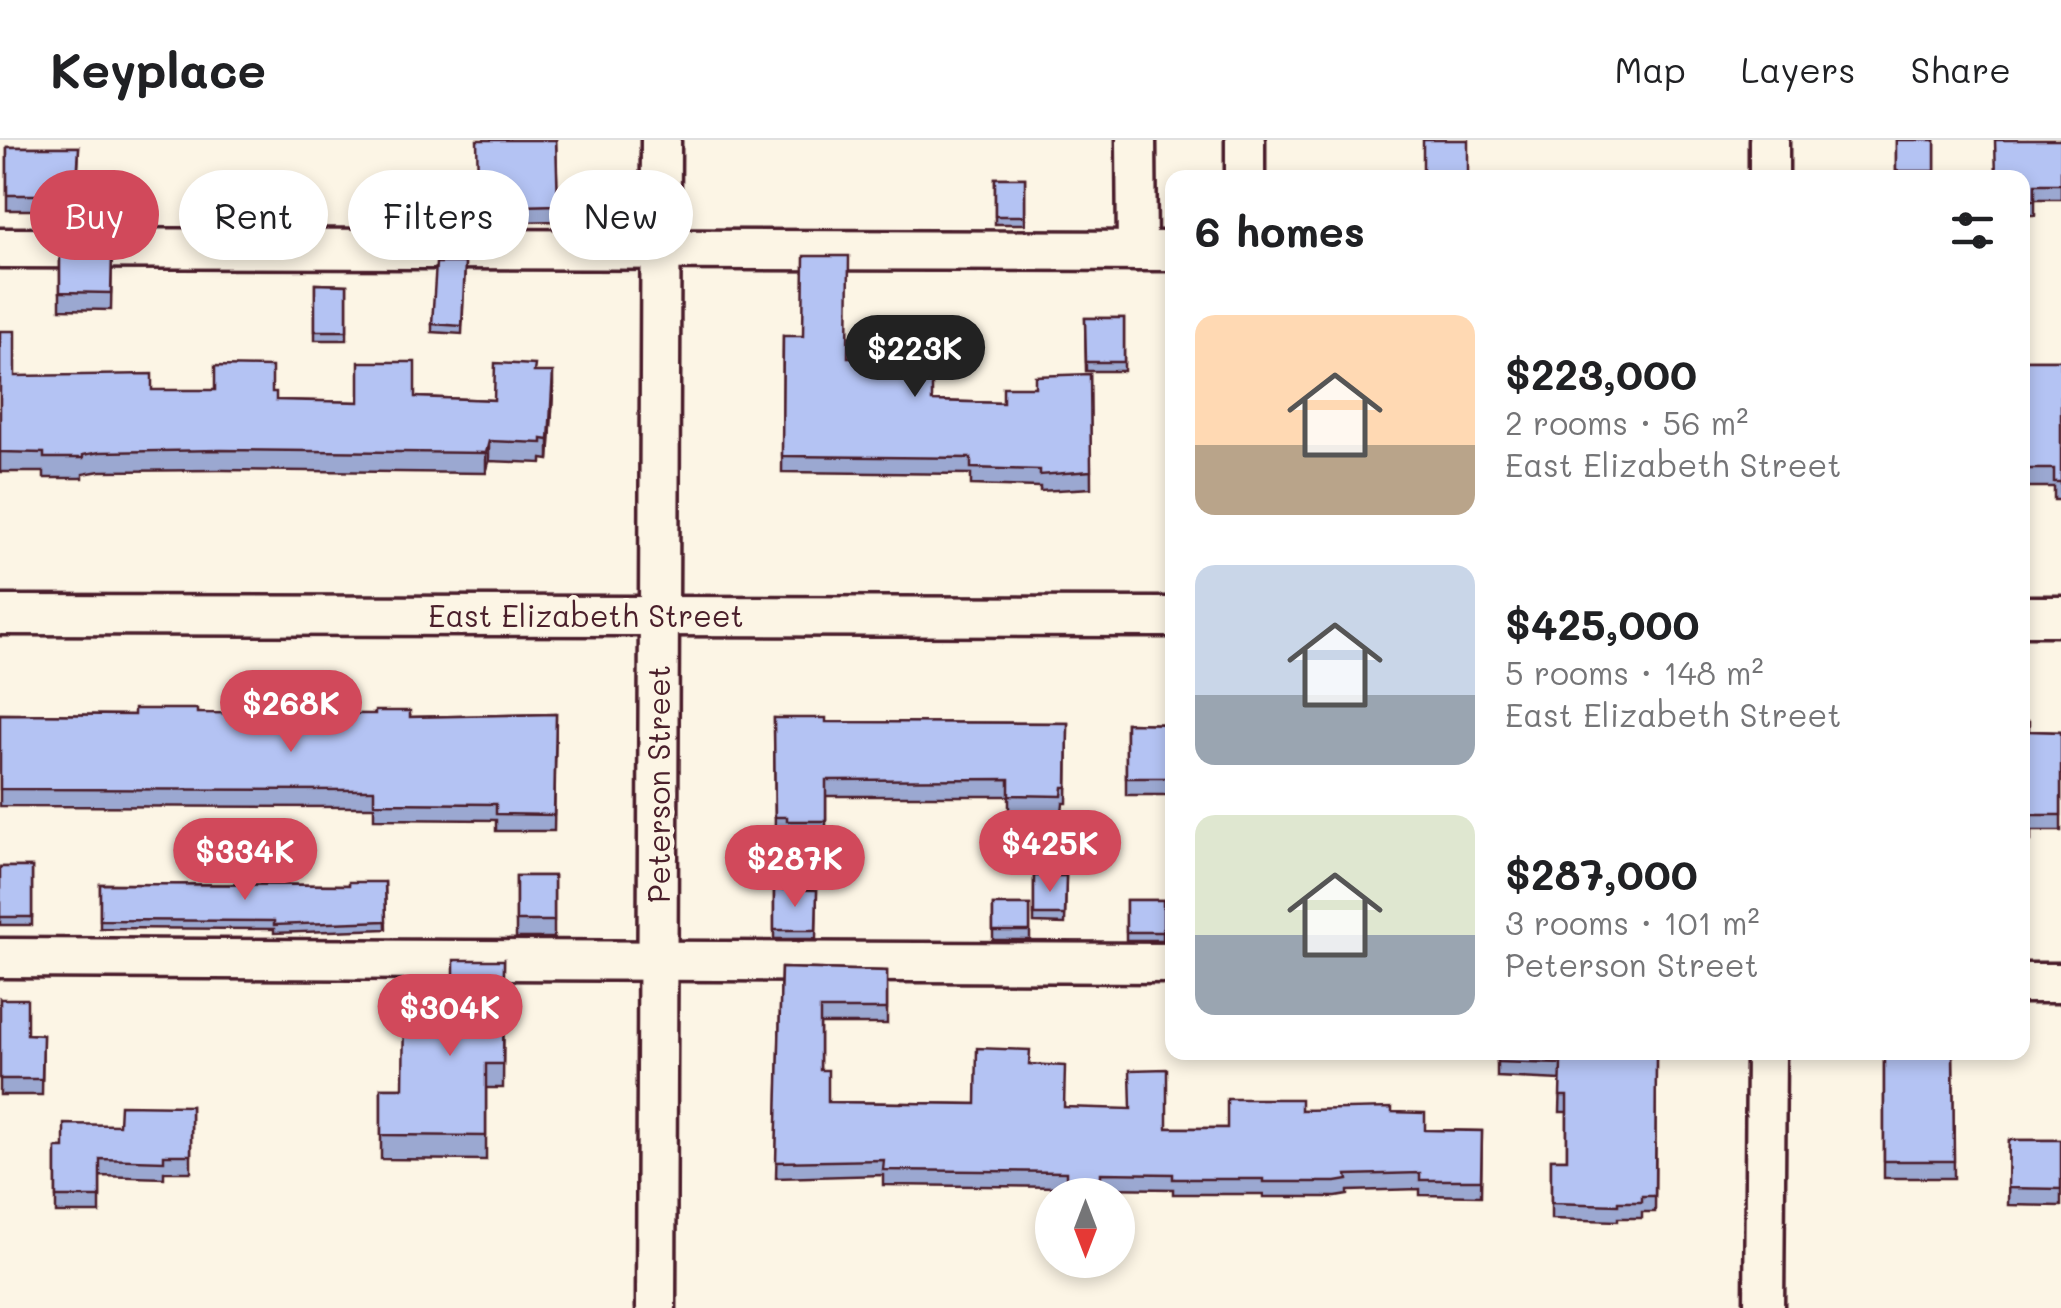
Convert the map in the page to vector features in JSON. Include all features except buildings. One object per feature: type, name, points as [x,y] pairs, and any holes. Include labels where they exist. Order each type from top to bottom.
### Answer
[{"type":"street","name":"Peterson Street","points":[[662,140],[662,170]]},
{"type":"street","points":[[693,248],[1155,251],[1136,140]]},
{"type":"street","points":[[1245,140],[1245,170]]},
{"type":"street","points":[[1769,140],[1770,170]]},
{"type":"street","points":[[0,248],[549,248]]},
{"type":"street","name":"Peterson Street","points":[[656,1308],[661,260]]},
{"type":"street","name":"East Elizabeth Street","points":[[0,615],[1165,616]]},
{"type":"street","points":[[2030,616],[2061,616]]},
{"type":"street","points":[[0,958],[1165,963]]},
{"type":"street","points":[[2030,983],[2061,983]]},
{"type":"street","points":[[1764,1308],[1766,1060]]}]
